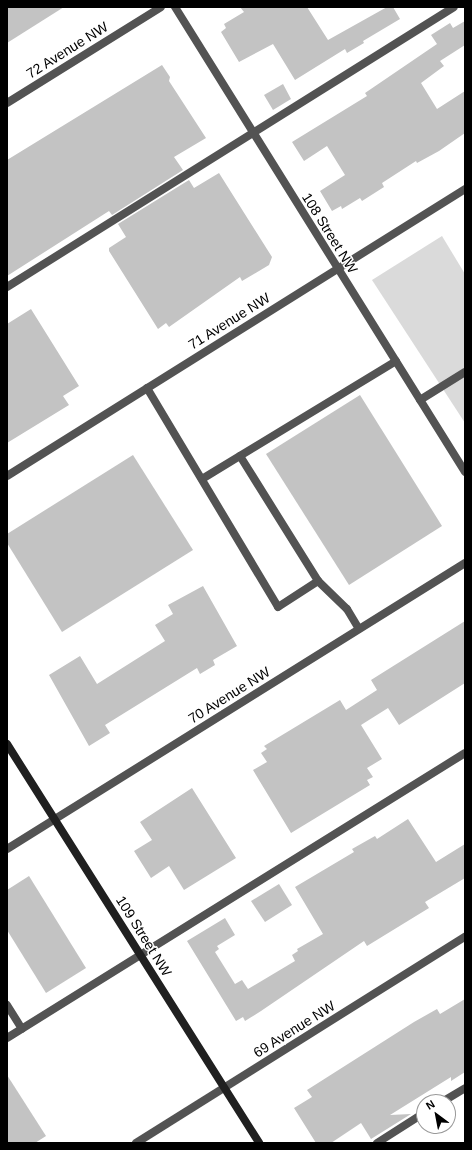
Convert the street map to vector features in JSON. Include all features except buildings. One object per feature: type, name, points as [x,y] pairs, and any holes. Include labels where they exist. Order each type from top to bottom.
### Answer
[{"type":"main road","name":"109 Street NW","points":[[7,744],[258,1143]]},
{"type":"street","name":"72 Avenue NW","points":[[7,103],[161,7]]},
{"type":"street","name":"108 Street NW","points":[[175,7],[465,472]]},
{"type":"street","points":[[7,287],[454,7]]},
{"type":"street","name":"71 Avenue NW","points":[[7,476],[465,189]]},
{"type":"street","points":[[202,479],[396,361]]},
{"type":"street","points":[[420,400],[465,372]]},
{"type":"street","points":[[147,388],[278,607],[318,581]]},
{"type":"street","points":[[240,456],[318,581],[347,609],[359,629]]},
{"type":"street","name":"70 Avenue NW","points":[[7,849],[465,563]]},
{"type":"street","points":[[7,1038],[141,956],[465,752]]},
{"type":"street","name":"69 Avenue NW","points":[[136,1143],[465,937]]},
{"type":"street","points":[[7,1005],[22,1029]]},
{"type":"street","points":[[455,1094],[465,1088]]},
{"type":"street","points":[[377,1143],[416,1119]]},
{"type":"shaded area","points":[[442,236],[465,274],[465,423],[372,280]]}]
